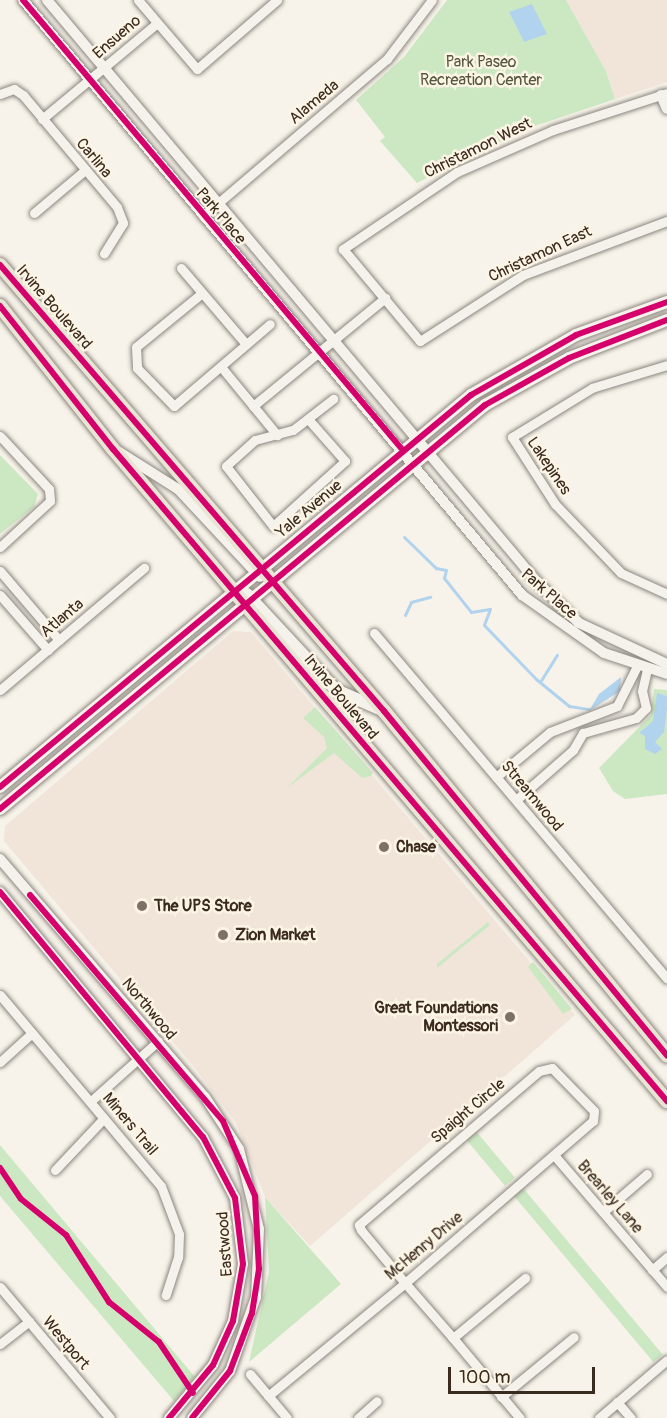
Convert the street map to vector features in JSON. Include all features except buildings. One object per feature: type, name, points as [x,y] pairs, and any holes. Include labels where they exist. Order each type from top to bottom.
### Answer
[{"type":"main road","name":"Irvine Boulevard","points":[[0,265],[257,571],[272,580],[384,711],[667,1056]]},
{"type":"main road","name":"Yale Avenue","points":[[0,787],[413,439],[530,358],[667,302]]},
{"type":"main road","name":"Irvine Boulevard","points":[[0,306],[113,449],[233,591],[249,600],[667,1101]]},
{"type":"main road","name":"Yale Avenue","points":[[0,809],[412,461],[485,405],[569,358],[667,320]]},
{"type":"main road","points":[[249,600],[336,690],[384,711]]},
{"type":"street","name":"Park Place","points":[[23,0],[412,461],[522,595],[564,629],[642,668],[667,674]]},
{"type":"street","name":"Park Place","points":[[47,0],[333,340],[424,452],[579,623],[667,664]]},
{"type":"street","points":[[138,0],[156,24],[197,69],[277,0]]},
{"type":"street","name":"Alameda","points":[[203,216],[393,54],[432,0]]},
{"type":"street","name":"Ensueno","points":[[42,119],[156,24]]},
{"type":"street","name":"Carlina","points":[[0,94],[14,89],[85,170],[123,223],[104,253]]},
{"type":"street","points":[[664,94],[667,110]]},
{"type":"street","name":"Christamon West","points":[[385,298],[343,249],[457,172],[553,130],[664,94]]},
{"type":"street","points":[[34,213],[85,170]]},
{"type":"street","name":"Christamon East","points":[[385,298],[420,340],[523,275],[667,221]]},
{"type":"street","points":[[181,268],[246,344]]},
{"type":"street","points":[[202,293],[136,347],[134,358],[174,406],[222,368],[270,324]]},
{"type":"street","points":[[253,406],[385,298]]},
{"type":"street","name":"Lakepines","points":[[667,365],[592,388],[512,437],[555,504],[621,573],[667,594]]},
{"type":"street","points":[[222,368],[277,435]]},
{"type":"street","points":[[308,419],[345,461],[273,526],[226,466],[255,440],[277,435],[308,419],[333,399]]},
{"type":"street","points":[[0,436],[49,489],[50,501],[0,547]]},
{"type":"street","points":[[113,449],[178,489],[257,571]]},
{"type":"street","name":"Atlanta","points":[[0,690],[144,568]]},
{"type":"street","points":[[0,571],[59,640]]},
{"type":"street","points":[[0,595],[48,650]]},
{"type":"street","name":"Streamwood","points":[[374,633],[667,979]]},
{"type":"street","points":[[496,777],[549,732],[617,706],[642,668]]},
{"type":"street","points":[[516,800],[573,750],[583,733],[636,718],[646,708],[642,691],[642,668]]},
{"type":"street","name":"Northwood","points":[[0,858],[158,1041],[239,1149]]},
{"type":"street","points":[[0,892],[138,1058]]},
{"type":"street","name":"Miners Trail","points":[[0,995],[161,1186],[172,1210],[178,1257],[165,1295]]},
{"type":"street","points":[[0,1062],[32,1033]]},
{"type":"street","points":[[91,1101],[158,1041]]},
{"type":"street","name":"Eastwood","points":[[138,1058],[217,1159],[240,1220],[240,1292],[213,1365],[169,1418]]},
{"type":"street","name":"Spaight Circle","points":[[405,1283],[359,1225],[539,1071],[561,1072],[595,1115]]},
{"type":"street","name":"McHenry Drive","points":[[267,1396],[405,1283],[554,1155],[595,1115]]},
{"type":"street","points":[[55,1170],[104,1118]]},
{"type":"street","name":"Eastwood","points":[[192,1418],[230,1371],[256,1297],[259,1229],[239,1149]]},
{"type":"street","name":"Brearley Lane","points":[[554,1155],[667,1287]]},
{"type":"street","points":[[603,1212],[647,1174]]},
{"type":"street","points":[[652,1270],[667,1257]]},
{"type":"street","points":[[453,1338],[525,1278]]},
{"type":"street","points":[[405,1283],[520,1418]]},
{"type":"street","name":"Westport","points":[[0,1287],[110,1418]]},
{"type":"street","points":[[0,1344],[29,1321]]},
{"type":"street","points":[[501,1397],[574,1337]]},
{"type":"street","points":[[598,1418],[667,1360]]},
{"type":"street","points":[[250,1374],[287,1418]]},
{"type":"street","points":[[358,1418],[377,1401]]},
{"type":"street","points":[[617,1402],[631,1418]]},
{"type":"shaded area","points":[[566,0],[667,0],[667,82],[615,99],[606,71]]},
{"type":"shaded area","points":[[233,631],[251,632],[575,1015],[310,1246],[265,1197],[236,1123],[194,1067],[4,841],[5,826]]},
{"type":"green space","name":"Park Paseo Recreation Center","points":[[447,0],[566,0],[606,71],[615,99],[529,128],[417,183],[380,141],[385,137],[356,100],[404,57]]},
{"type":"green space","points":[[0,455],[38,494],[34,507],[0,534]]},
{"type":"green space","points":[[654,689],[667,690],[667,794],[625,799],[613,791],[599,768],[651,715]]},
{"type":"green space","points":[[315,707],[373,773],[371,776],[362,778],[334,753],[287,788],[327,748],[324,737],[303,718]]},
{"type":"green space","points":[[488,922],[490,925],[437,968],[437,964]]},
{"type":"green space","points":[[533,962],[572,1009],[563,1014],[528,967]]},
{"type":"green space","points":[[475,1130],[515,1177],[505,1186],[465,1138]]},
{"type":"green space","points":[[0,1145],[195,1377],[174,1401],[0,1196]]},
{"type":"green space","points":[[523,1188],[662,1354],[653,1362],[514,1196]]},
{"type":"green space","points":[[265,1197],[341,1284],[249,1362],[269,1272]]},
{"type":"water","points":[[532,4],[547,34],[524,42],[509,12]]},
{"type":"water","points":[[621,677],[620,691],[589,711],[599,694]]},
{"type":"water","points":[[657,693],[667,696],[667,709],[664,732],[655,742],[662,749],[655,754],[645,749],[645,736],[639,733],[653,721]]},
{"type":"waterway","points":[[404,537],[436,568],[446,570],[444,578],[471,612],[490,609],[484,625],[536,679],[569,706],[589,709]]},
{"type":"waterway","points":[[405,615],[411,602],[430,597]]},
{"type":"waterway","points":[[540,682],[557,655]]},
{"type":"cycle path","points":[[23,0],[401,448]]},
{"type":"cycle path","points":[[0,265],[384,711],[667,1056]]},
{"type":"cycle path","points":[[0,787],[471,395],[576,335],[667,302]]},
{"type":"cycle path","points":[[0,306],[113,449],[667,1101]]},
{"type":"cycle path","points":[[0,809],[485,405],[569,358],[667,320]]},
{"type":"cycle path","points":[[0,892],[203,1137],[235,1198],[243,1264],[233,1321],[213,1365],[169,1418]]},
{"type":"cycle path","points":[[30,895],[223,1121],[255,1196],[259,1269],[252,1313],[230,1371],[192,1418]]},
{"type":"cycle path","points":[[0,1168],[21,1199],[66,1235],[109,1302],[159,1342],[193,1393]]},
{"type":"place","name":"Chase","points":[[384,847]]},
{"type":"place","name":"The UPS Store","points":[[142,906]]},
{"type":"place","name":"Zion Market","points":[[223,935]]},
{"type":"place","name":"Great Foundations Montessori","points":[[510,1017]]}]
